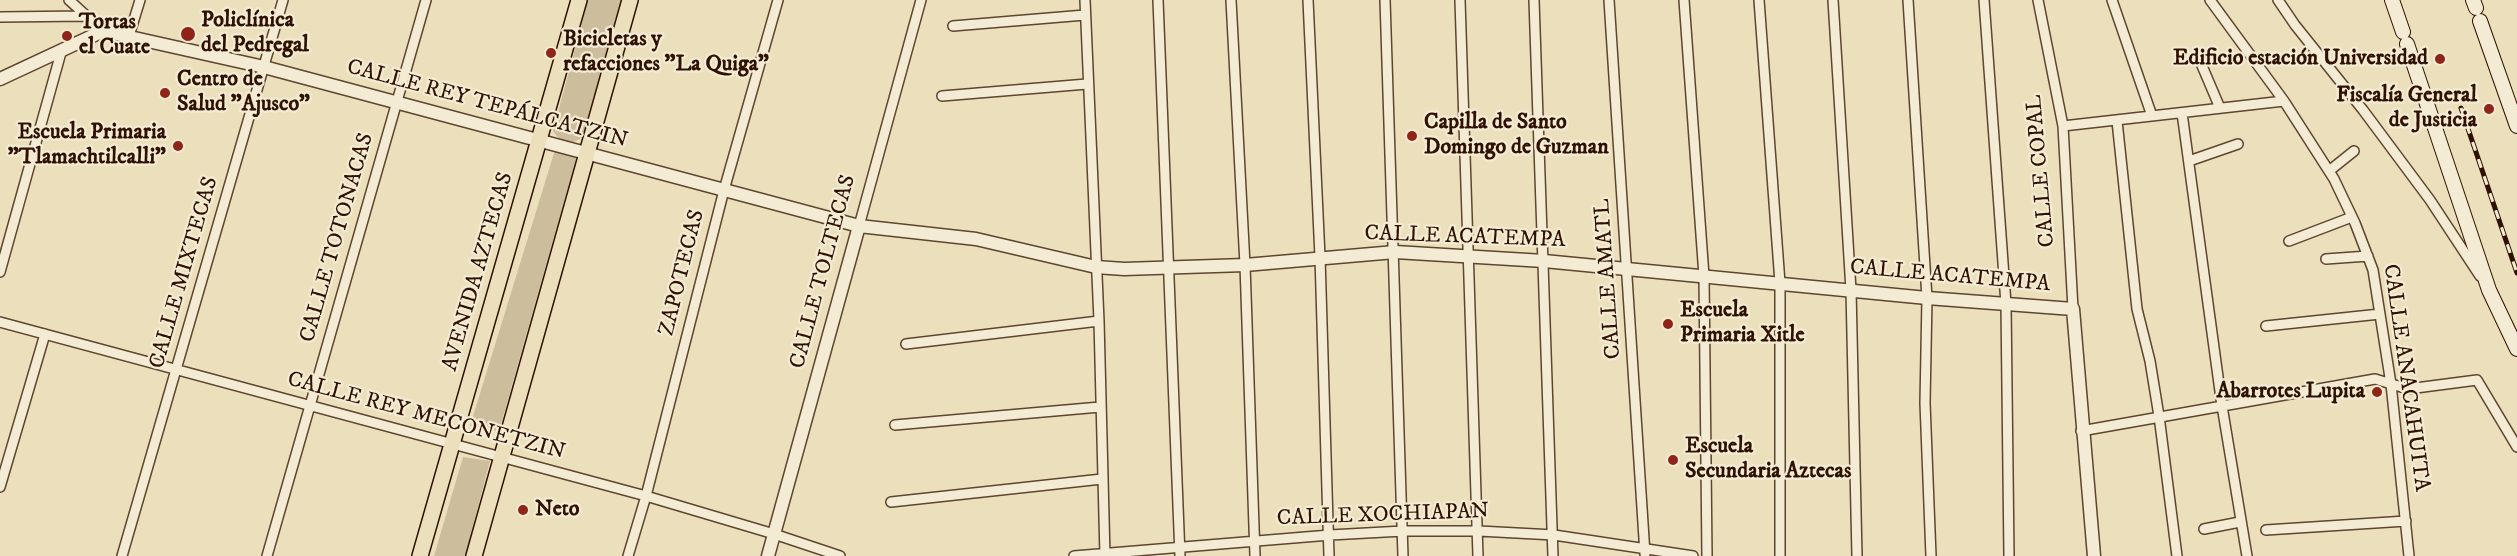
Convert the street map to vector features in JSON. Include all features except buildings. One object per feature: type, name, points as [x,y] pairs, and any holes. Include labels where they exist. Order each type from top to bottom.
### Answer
[{"type":"main road","name":"AVENIDA AZTECAS","points":[[420,556],[579,0]]},
{"type":"main road","points":[[474,556],[630,0]]},
{"type":"main road","points":[[2392,0],[2488,290],[2517,349]]},
{"type":"main road","points":[[2476,10],[2517,126]]},
{"type":"street","points":[[0,79],[103,31],[69,0]]},
{"type":"street","points":[[129,36],[140,0]]},
{"type":"street","name":"CALLE MIXTECAS","points":[[122,556],[283,0]]},
{"type":"street","name":"CALLE TOTONACAS","points":[[267,556],[426,0]]},
{"type":"street","name":"ZAPOTECAS","points":[[628,556],[646,496],[724,190],[778,0]]},
{"type":"street","name":"CALLE TOLTECAS","points":[[768,556],[921,0]]},
{"type":"street","points":[[1085,0],[1099,321],[1105,555]]},
{"type":"street","points":[[1158,0],[1180,551]]},
{"type":"street","points":[[1231,0],[1245,265],[1255,556]]},
{"type":"street","points":[[1308,0],[1320,257],[1329,556]]},
{"type":"street","points":[[1385,0],[1395,252],[1403,556]]},
{"type":"street","points":[[1460,0],[1479,531],[1478,556]]},
{"type":"street","points":[[1534,0],[1553,556]]},
{"type":"street","name":"CALLE AMATL","points":[[1609,0],[1645,553]]},
{"type":"street","points":[[1684,0],[1704,276],[1707,556]]},
{"type":"street","points":[[1759,0],[1780,283],[1780,556]]},
{"type":"street","points":[[1833,0],[1851,290],[1857,556]]},
{"type":"street","points":[[1908,0],[1927,298],[1925,403],[1931,556]]},
{"type":"street","points":[[1984,0],[2006,304],[2009,556]]},
{"type":"street","name":"CALLE COPAL","points":[[2038,0],[2063,126],[2073,309],[2094,556]]},
{"type":"street","points":[[2112,0],[2152,116]]},
{"type":"street","name":"CALLE ANACAHUITA","points":[[2210,0],[2284,100],[2328,171],[2352,217],[2368,256],[2373,270],[2391,384],[2409,556]]},
{"type":"street","points":[[2278,0],[2424,192],[2488,290]]},
{"type":"street","points":[[953,26],[1085,15]]},
{"type":"street","points":[[0,17],[86,16]]},
{"type":"street","name":"CALLE REY TEPÁLCATZIN","points":[[103,31],[264,67],[859,226]]},
{"type":"street","points":[[0,272],[62,49]]},
{"type":"street","points":[[2200,61],[2220,108]]},
{"type":"street","points":[[942,96],[1088,84]]},
{"type":"street","points":[[2063,126],[2284,100]]},
{"type":"street","points":[[2182,113],[2222,406],[2247,556]]},
{"type":"street","points":[[2117,121],[2137,309],[2150,361],[2159,416],[2177,556]]},
{"type":"street","points":[[2189,161],[2238,144]]},
{"type":"street","points":[[2328,171],[2354,151]]},
{"type":"street","points":[[2289,241],[2352,217]]},
{"type":"street","name":"CALLE ACATEMPA","points":[[859,226],[976,239],[1096,267],[1124,270],[1245,265],[1395,252],[1628,268],[1927,298],[2073,309]]},
{"type":"street","points":[[2326,259],[2368,256]]},
{"type":"street","points":[[2266,326],[2322,318],[2380,314]]},
{"type":"street","points":[[906,344],[1099,321]]},
{"type":"street","name":"CALLE REY MECONETZIN","points":[[0,322],[646,496],[840,556]]},
{"type":"street","points":[[0,487],[45,334]]},
{"type":"street","points":[[2082,431],[2375,379],[2408,388],[2477,380],[2517,447]]},
{"type":"street","points":[[895,425],[1100,407]]},
{"type":"street","points":[[891,502],[1102,479]]},
{"type":"street","points":[[2266,530],[2406,521]]},
{"type":"street","points":[[2204,529],[2240,522]]},
{"type":"street","name":"CALLE XOCHIAPAN","points":[[1074,556],[1180,551],[1256,540],[1330,535],[1404,531],[1479,531],[1554,535],[1645,553],[1693,556]]},
{"type":"shaded area","points":[[588,0],[622,0],[582,138],[565,146],[553,131]]},
{"type":"shaded area","points":[[555,150],[578,152],[499,431],[470,426]]},
{"type":"shaded area","points":[[463,457],[490,461],[465,556],[434,556]]},
{"type":"railway","points":[[2461,108],[2517,273]]},
{"type":"place","name":"Policlínica del Pedregal","points":[[188,34]]},
{"type":"place","name":"Tortas el Cuate","points":[[67,36]]},
{"type":"place","name":"Bicicletas y refacciones \"La Quiga\"","points":[[551,53]]},
{"type":"place","name":"Edificio estación Universidad","points":[[2440,59]]},
{"type":"place","name":"Centro de Salud \"Ajusco\"","points":[[165,93]]},
{"type":"place","name":"Fiscalía General de Justicia","points":[[2489,109]]},
{"type":"place","name":"Capilla de Santo Domingo de Guzman","points":[[1412,136]]},
{"type":"place","name":"Escuela Primaria \"Tlamachtilcalli\"","points":[[178,146]]},
{"type":"place","name":"Escuela Primaria Xitle","points":[[1668,324]]},
{"type":"place","name":"Abarrotes Lupita","points":[[2377,392]]},
{"type":"place","name":"Escuela Secundaria Aztecas","points":[[1673,460]]},
{"type":"place","name":"Neto","points":[[523,510]]}]
